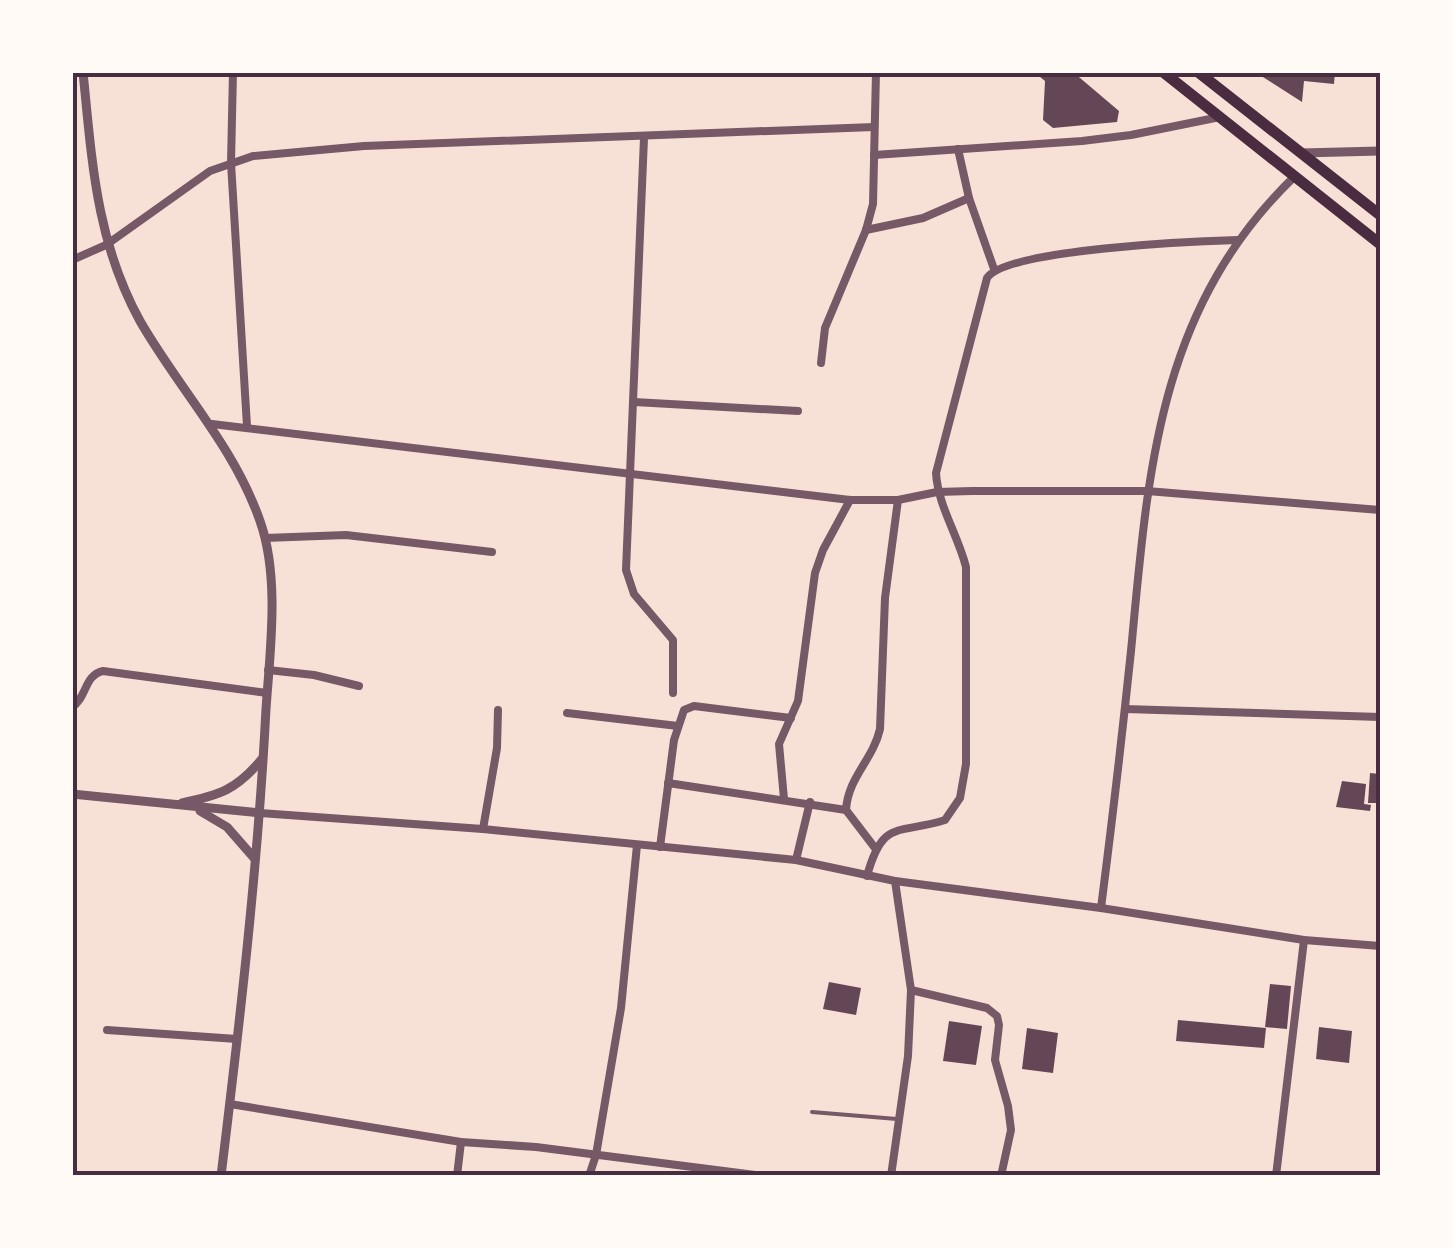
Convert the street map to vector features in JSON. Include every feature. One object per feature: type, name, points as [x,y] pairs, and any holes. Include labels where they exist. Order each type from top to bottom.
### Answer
[{"type":"main road","points":[[1163,72],[1380,244]]},
{"type":"main road","points":[[1198,72],[1380,215]]},
{"type":"street","points":[[83,72],[106,246],[140,320],[212,424],[244,482],[265,538],[271,604],[264,757],[221,1176]]},
{"type":"street","points":[[233,72],[232,163],[247,426]]},
{"type":"street","points":[[821,363],[825,328],[873,204],[876,72]]},
{"type":"street","points":[[874,155],[1131,135],[1220,117]]},
{"type":"street","points":[[72,260],[106,246],[190,184],[253,156],[348,147],[874,127]]},
{"type":"street","points":[[644,138],[626,570],[634,594],[673,640],[673,692]]},
{"type":"street","points":[[958,149],[969,198],[994,269]]},
{"type":"street","points":[[1301,153],[1380,151]]},
{"type":"street","points":[[1102,908],[1154,444],[1180,352],[1203,303],[1238,240],[1294,176]]},
{"type":"street","points":[[866,230],[923,218],[969,198]]},
{"type":"street","points":[[867,876],[875,848],[894,831],[945,820],[960,798],[966,764],[966,567],[960,542],[937,492],[938,463],[987,278],[994,269],[1095,250],[1179,241],[1238,240]]},
{"type":"street","points":[[634,402],[798,411]]},
{"type":"street","points":[[212,424],[850,500],[898,500],[937,492],[1146,491],[1380,510]]},
{"type":"street","points":[[784,799],[780,744],[802,683],[815,573],[822,550],[850,500]]},
{"type":"street","points":[[846,810],[847,790],[876,748],[880,729],[885,598],[898,500]]},
{"type":"street","points":[[265,538],[346,535],[492,552]]},
{"type":"street","points":[[268,670],[359,686]]},
{"type":"street","points":[[72,707],[95,673],[102,671],[267,694]]},
{"type":"street","points":[[660,846],[678,726],[684,710],[694,706],[791,718]]},
{"type":"street","points":[[484,828],[497,748],[498,710]]},
{"type":"street","points":[[1125,710],[1380,717]]},
{"type":"street","points":[[567,713],[678,726]]},
{"type":"street","points":[[173,805],[230,790],[264,757]]},
{"type":"street","points":[[668,783],[846,810],[875,848]]},
{"type":"street","points":[[72,794],[260,813],[484,828],[796,860],[895,881],[1304,940],[1380,946]]},
{"type":"street","points":[[796,860],[810,802]]},
{"type":"street","points":[[188,807],[227,827],[256,860]]},
{"type":"street","points":[[588,1176],[596,1155],[621,1008],[637,845]]},
{"type":"street","points":[[892,1176],[908,1056],[911,990],[895,881]]},
{"type":"street","points":[[1276,1176],[1304,940]]},
{"type":"street","points":[[911,990],[987,1008],[997,1016],[996,1060],[1011,1130],[1002,1176]]},
{"type":"street","points":[[107,1030],[237,1039]]},
{"type":"street","points":[[230,1104],[462,1142],[763,1176]]},
{"type":"street","points":[[457,1176],[462,1142]]},
{"type":"lane","points":[[812,1112],[897,1120]]},
{"type":"building","points":[[1034,72],[1073,72],[1119,111],[1117,122],[1053,128],[1043,120],[1045,81]]},
{"type":"building","points":[[1255,72],[1335,72],[1334,84],[1304,81],[1302,102]]},
{"type":"building","points":[[1370,773],[1380,774],[1380,803],[1368,803]]},
{"type":"building","points":[[1342,781],[1366,784],[1364,804],[1371,805],[1370,811],[1336,807]]},
{"type":"building","points":[[829,982],[861,988],[856,1015],[823,1009]]},
{"type":"building","points":[[1270,984],[1291,986],[1287,1029],[1265,1027]]},
{"type":"building","points":[[1178,1020],[1266,1028],[1264,1048],[1176,1041]]},
{"type":"building","points":[[949,1021],[982,1026],[976,1065],[943,1061]]},
{"type":"building","points":[[1319,1027],[1352,1031],[1349,1063],[1316,1059]]},
{"type":"building","points":[[1027,1028],[1058,1033],[1053,1073],[1022,1069]]}]
